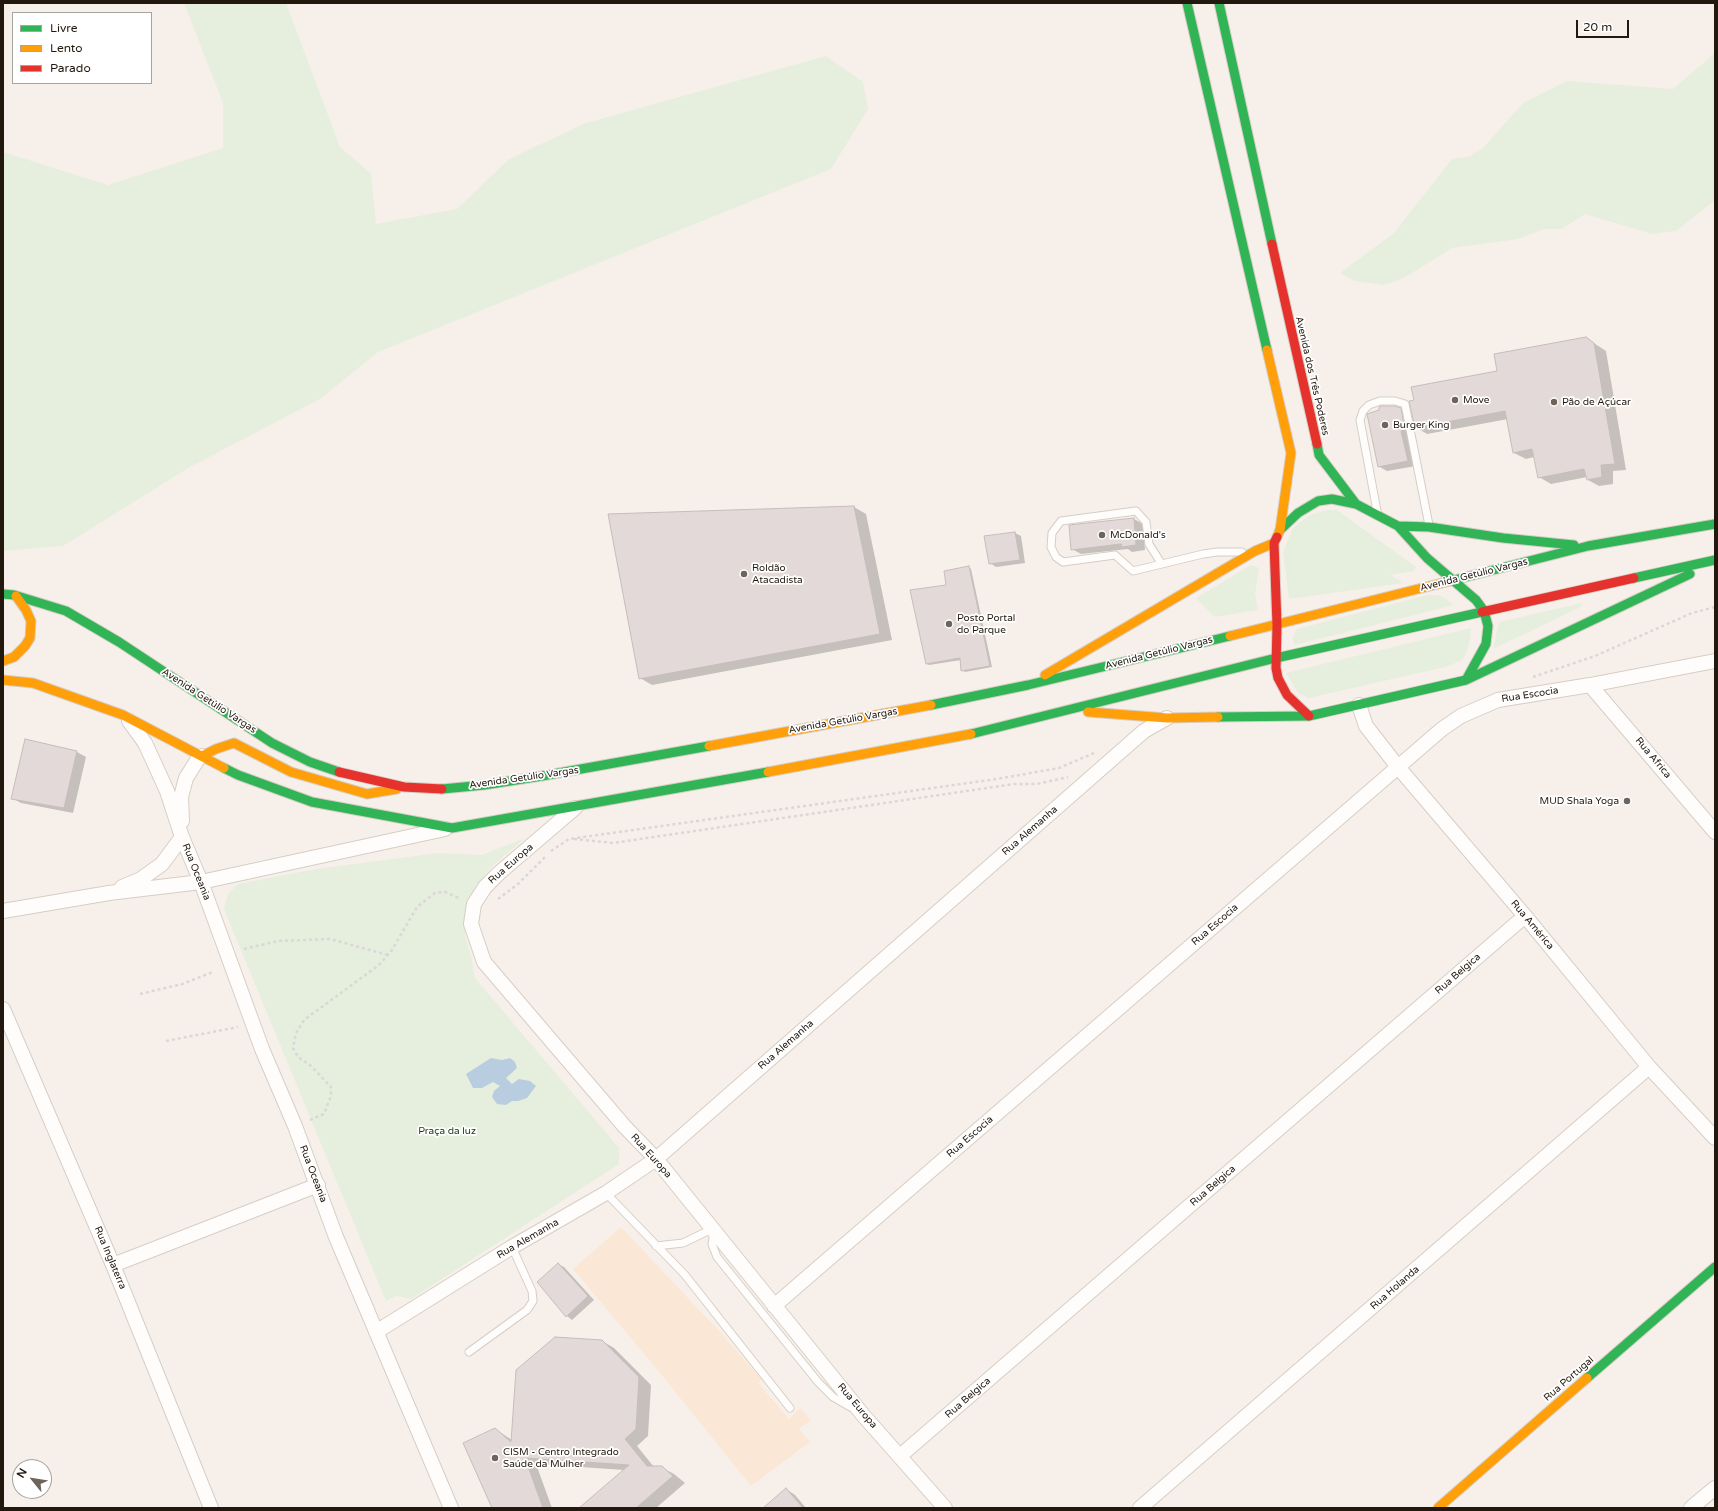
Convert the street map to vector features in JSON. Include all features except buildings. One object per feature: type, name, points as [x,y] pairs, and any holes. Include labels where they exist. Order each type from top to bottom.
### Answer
[{"type":"main road","points":[[1187,3],[1291,453],[1280,530],[1274,543],[1277,673],[1282,687],[1287,695],[1309,716]]},
{"type":"main road","name":"Avenida dos Três Poderes","points":[[1219,3],[1319,455],[1356,504],[1398,526],[1427,558],[1476,600],[1484,611],[1488,626],[1486,644],[1466,680]]},
{"type":"main road","points":[[1280,530],[1298,513],[1318,501],[1332,499],[1356,504]]},
{"type":"main road","name":"Avenida Getúlio Vargas","points":[[3,594],[16,596],[66,611],[119,642],[272,742],[310,762],[349,775],[404,787],[443,788],[484,785],[542,776],[927,706],[1028,685],[1277,625],[1588,546],[1715,524]]},
{"type":"main road","points":[[1398,526],[1429,527],[1503,538],[1588,546]]},
{"type":"main road","points":[[1028,685],[1255,552],[1274,543]]},
{"type":"main road","points":[[3,680],[33,683],[123,715],[238,775],[312,802],[452,828],[576,807],[959,737],[1276,658],[1715,561]]},
{"type":"main road","points":[[1063,712],[1095,712],[1167,718],[1309,716],[1359,705],[1466,680],[1715,561]]},
{"type":"main road","points":[[3,661],[14,657],[25,646],[30,638],[31,621],[26,610],[16,596]]},
{"type":"main road","points":[[202,756],[216,749],[234,743],[291,772],[367,794],[404,787]]},
{"type":"main road","name":"Rua Portugal","points":[[1438,1508],[1715,1267]]},
{"type":"street","name":"Rua Escocia","points":[[774,1306],[1442,729],[1461,716],[1498,700],[1590,685],[1715,661]]},
{"type":"street","name":"Rua Africa","points":[[1590,685],[1715,832]]},
{"type":"street","name":"Rua América","points":[[1359,705],[1366,726],[1398,768],[1525,916],[1649,1067],[1715,1138]]},
{"type":"street","name":"Rua Oceania","points":[[123,715],[135,728],[148,748],[167,791],[182,837],[201,882],[262,1050],[295,1126],[336,1237],[451,1508]]},
{"type":"street","name":"Rua Alemanha","points":[[376,1332],[512,1247],[606,1193],[656,1159],[1144,731],[1167,718]]},
{"type":"street","name":"Rua Oceania","points":[[182,837],[181,797],[186,778],[198,759],[202,756]]},
{"type":"street","name":"Rua Europa","points":[[576,807],[499,873],[485,887],[474,904],[471,924],[484,962],[625,1127],[656,1159],[863,1415],[945,1508]]},
{"type":"street","points":[[3,911],[108,893],[201,882],[452,828]]},
{"type":"street","points":[[108,893],[141,879],[162,864],[182,837]]},
{"type":"street","name":"Rua Belgica","points":[[900,1456],[1525,916]]},
{"type":"street","name":"Rua Inglaterra","points":[[3,1009],[113,1265],[211,1508]]},
{"type":"street","name":"Rua Holanda","points":[[1140,1508],[1649,1067]]},
{"type":"street","points":[[113,1265],[318,1185]]},
{"type":"street","points":[[1692,1508],[1715,1488]]},
{"type":"lane","points":[[1377,515],[1360,420],[1363,411],[1369,405],[1380,400],[1395,401],[1405,404],[1429,527]]},
{"type":"lane","points":[[1161,563],[1149,544],[1146,522],[1136,511],[1061,521],[1052,533],[1051,547],[1056,556],[1063,562],[1115,555],[1133,571],[1161,563],[1217,552],[1255,552]]},
{"type":"lane","points":[[606,1193],[684,1275],[790,1408]]},
{"type":"lane","points":[[656,1246],[683,1243],[713,1231],[712,1244],[717,1258],[813,1376],[833,1397],[863,1415]]},
{"type":"lane","points":[[469,1352],[527,1310],[533,1301],[532,1291],[512,1247]]},
{"type":"path","points":[[496,900],[518,884],[549,852],[569,839],[997,779],[1059,768],[1101,750]]},
{"type":"path","points":[[569,839],[613,843],[1014,784],[1037,784],[1069,776]]},
{"type":"path","points":[[295,1126],[324,1114],[331,1096],[331,1087],[311,1066],[298,1057],[293,1048],[296,1033],[304,1020],[379,965],[392,950],[417,906],[435,893],[445,892],[474,904]]},
{"type":"path","points":[[244,949],[278,941],[330,939],[388,955]]},
{"type":"path","points":[[140,994],[182,984],[213,972]]},
{"type":"path","points":[[166,1041],[242,1026]]},
{"type":"shaded area","points":[[621,1227],[722,1334],[761,1379],[759,1384],[789,1419],[800,1408],[811,1420],[799,1429],[810,1442],[751,1486],[665,1379],[573,1269]]},
{"type":"green space","points":[[184,3],[286,3],[340,147],[371,174],[376,224],[457,209],[509,159],[586,123],[826,56],[863,82],[868,109],[831,169],[378,352],[320,399],[190,467],[63,546],[3,551],[3,152],[108,185],[223,148],[223,103]]},
{"type":"green space","points":[[1715,53],[1715,200],[1676,231],[1652,234],[1585,214],[1562,229],[1544,229],[1518,239],[1452,248],[1404,278],[1384,285],[1354,281],[1340,273],[1394,233],[1452,159],[1468,157],[1482,149],[1523,103],[1567,81],[1673,89]]},
{"type":"green space","points":[[1328,510],[1337,510],[1416,567],[1414,571],[1390,575],[1404,583],[1289,599],[1283,552],[1293,528],[1310,515]]},
{"type":"green space","points":[[1251,565],[1259,568],[1255,594],[1258,610],[1215,617],[1196,598]]},
{"type":"green space","points":[[1427,595],[1438,595],[1454,605],[1295,645],[1292,639],[1297,629]]},
{"type":"green space","points":[[1582,603],[1581,607],[1493,649],[1499,622]]},
{"type":"green space","points":[[1471,628],[1467,652],[1462,660],[1445,667],[1309,698],[1298,693],[1286,673]]},
{"type":"green space","name":"Praça da luz","points":[[525,838],[490,868],[476,886],[465,910],[465,936],[471,956],[475,978],[619,1148],[619,1164],[411,1299],[396,1296],[386,1301],[224,909],[228,894],[238,884],[316,869],[438,853],[482,855]]},
{"type":"water","points":[[491,1058],[502,1060],[510,1058],[515,1062],[517,1068],[506,1078],[512,1084],[519,1079],[530,1081],[536,1086],[527,1098],[512,1101],[506,1105],[497,1104],[492,1097],[494,1091],[500,1086],[493,1082],[482,1088],[473,1088],[466,1074]]},
{"type":"traffic: fast","points":[[1187,3],[1267,350]]},
{"type":"traffic: fast","points":[[1219,3],[1272,244]]},
{"type":"traffic: fast","points":[[1317,444],[1319,455],[1356,504],[1398,526],[1427,558],[1476,600],[1484,611],[1488,626],[1486,644],[1466,680]]},
{"type":"traffic: fast","points":[[1280,530],[1298,513],[1318,501],[1332,499],[1356,504]]},
{"type":"traffic: fast","points":[[1450,581],[1588,546],[1715,524]]},
{"type":"traffic: fast","points":[[1398,526],[1429,527],[1503,538],[1574,545]]},
{"type":"traffic: fast","points":[[1634,578],[1715,560]]},
{"type":"traffic: fast","points":[[1218,717],[1309,716],[1466,680],[1690,574]]},
{"type":"traffic: fast","points":[[3,594],[14,595],[66,611],[119,642],[272,743],[310,762],[339,772]]},
{"type":"traffic: fast","points":[[971,734],[1276,658],[1482,612]]},
{"type":"traffic: fast","points":[[931,705],[1028,685],[1230,636]]},
{"type":"traffic: fast","points":[[442,789],[484,785],[542,776],[709,746]]},
{"type":"traffic: fast","points":[[224,768],[238,775],[312,802],[452,828],[768,772]]},
{"type":"traffic: fast","points":[[1587,1378],[1715,1267]]},
{"type":"traffic: slow","points":[[1267,350],[1291,453],[1280,530],[1277,537]]},
{"type":"traffic: slow","points":[[1045,675],[1255,551],[1274,543]]},
{"type":"traffic: slow","points":[[1230,636],[1450,581]]},
{"type":"traffic: slow","points":[[3,661],[14,657],[25,646],[30,638],[31,621],[26,610],[16,596]]},
{"type":"traffic: slow","points":[[3,680],[33,683],[123,715],[224,768]]},
{"type":"traffic: slow","points":[[709,746],[931,705]]},
{"type":"traffic: slow","points":[[1088,712],[1167,718],[1218,717]]},
{"type":"traffic: slow","points":[[768,772],[971,734]]},
{"type":"traffic: slow","points":[[202,756],[216,749],[234,743],[291,772],[367,794],[397,789]]},
{"type":"traffic: slow","points":[[1438,1508],[1587,1378]]},
{"type":"traffic: jam","points":[[1272,244],[1317,444]]},
{"type":"traffic: jam","points":[[1277,537],[1274,543],[1277,625],[1276,668],[1278,678],[1287,695],[1309,716]]},
{"type":"traffic: jam","points":[[1482,612],[1634,578]]},
{"type":"traffic: jam","points":[[339,772],[404,787],[442,789]]},
{"type":"place","name":"Move","points":[[1455,400]]},
{"type":"place","name":"Pão de Açúcar","points":[[1554,402]]},
{"type":"place","name":"Burger King","points":[[1385,425]]},
{"type":"place","name":"McDonald's","points":[[1102,535]]},
{"type":"place","name":"Roldão Atacadista","points":[[744,574]]},
{"type":"place","name":"Posto Portal do Parque","points":[[949,624]]},
{"type":"place","name":"MUD Shala Yoga","points":[[1627,801]]},
{"type":"place","name":"CISM - Centro Integrado Saúde da Mulher","points":[[495,1458]]}]
